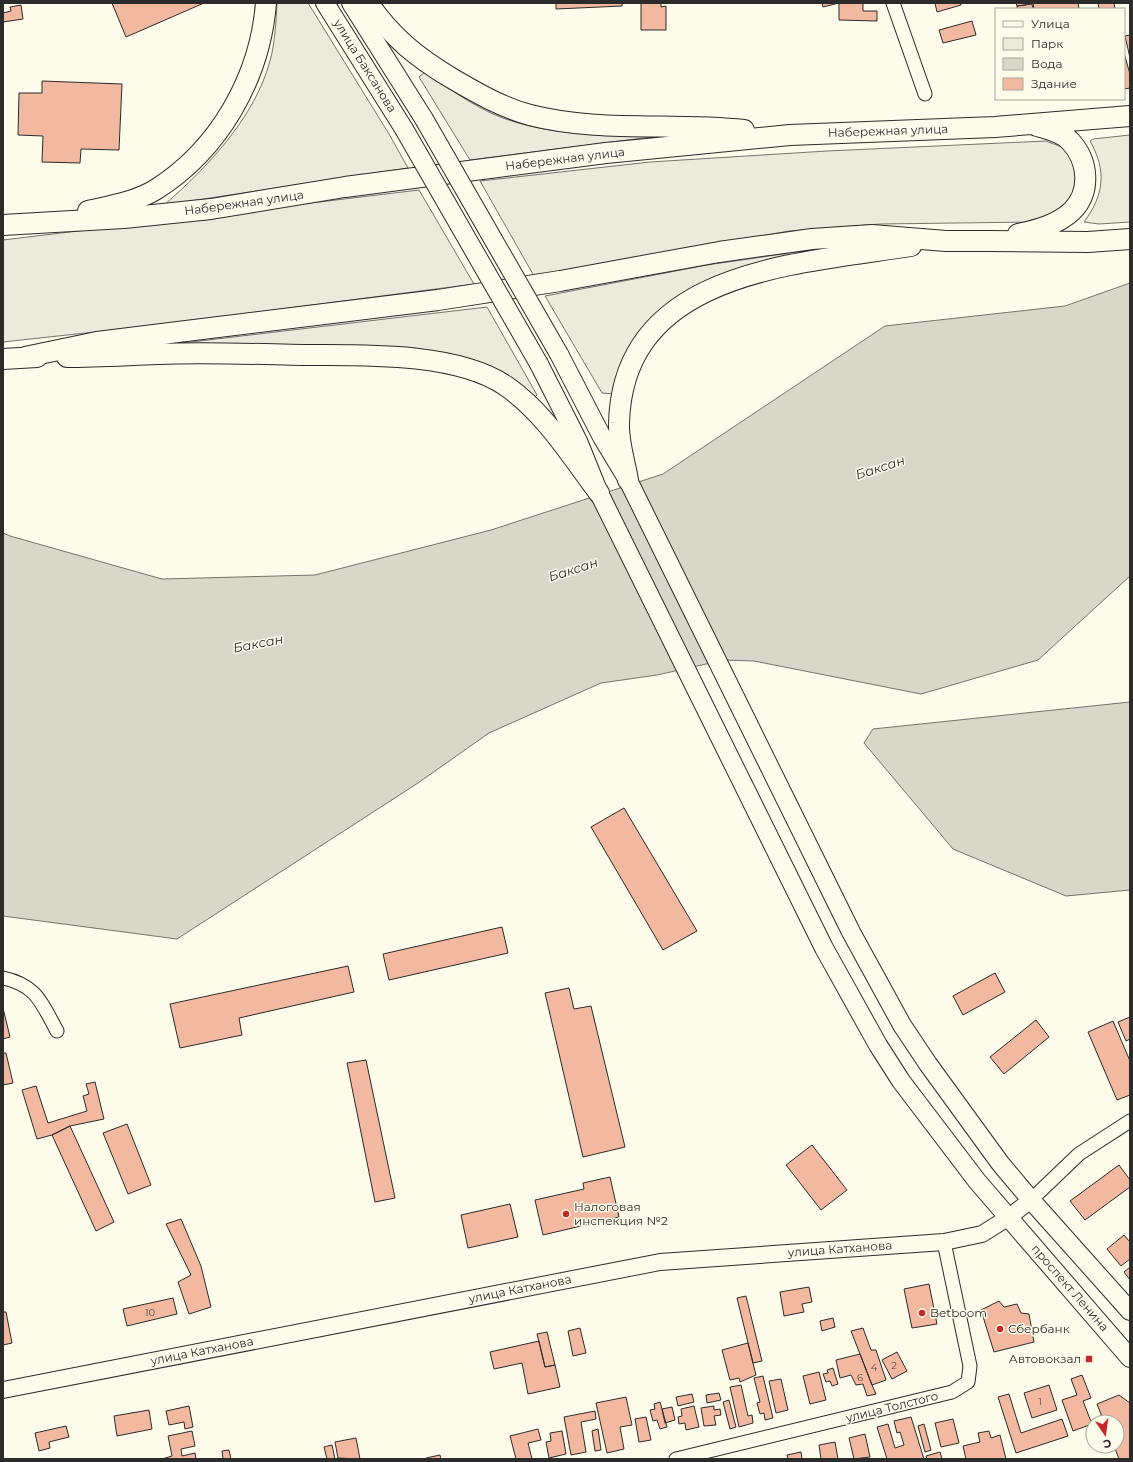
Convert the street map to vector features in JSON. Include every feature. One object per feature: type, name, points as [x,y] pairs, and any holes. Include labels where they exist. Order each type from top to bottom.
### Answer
[{"type":"main road","points":[[31,223],[132,200],[154,190],[180,172],[202,150],[219,129],[233,110],[247,84],[256,59],[266,3]]},
{"type":"main road","name":"улица Баксанова","points":[[325,3],[404,130],[539,364],[578,442],[599,493],[695,688]]},
{"type":"main road","name":"улица Баксанова","points":[[351,3],[424,119],[559,354],[602,437],[628,480],[851,932],[884,994],[928,1064],[1000,1163],[1031,1200]]},
{"type":"main road","points":[[368,3],[394,36],[422,59],[472,90],[501,104],[529,114],[558,120],[591,124],[730,128],[790,135]]},
{"type":"main road","name":"Набережная улица","points":[[3,225],[124,218],[211,209],[345,187],[606,153],[790,135],[1032,124],[1130,116]]},
{"type":"main road","points":[[987,241],[1040,229],[1058,221],[1072,211],[1082,197],[1086,182],[1085,167],[1079,153],[1070,141],[1056,132],[1032,124]]},
{"type":"main road","points":[[24,357],[97,342],[438,300],[560,281],[719,252],[812,239],[872,235],[987,241],[1088,242],[1130,239]]},
{"type":"main road","points":[[628,480],[618,425],[621,395],[625,378],[634,358],[647,338],[665,317],[688,300],[714,287],[762,271],[819,259],[946,240]]},
{"type":"main road","points":[[3,359],[24,357],[99,357],[159,354],[337,355],[415,359],[451,364],[481,373],[506,386],[530,406],[551,429],[599,493]]},
{"type":"main road","name":"проспект Ленина","points":[[695,688],[824,948],[878,1045],[901,1081],[977,1181],[1130,1358]]},
{"type":"main road","points":[[1031,1200],[1130,1311]]},
{"type":"street","points":[[893,3],[925,94]]},
{"type":"street","points":[[3,978],[15,980],[38,996],[57,1031]]},
{"type":"street","points":[[1031,1200],[1079,1154],[1130,1121]]},
{"type":"street","name":"улица Катханова","points":[[3,1390],[660,1262],[944,1242],[982,1234],[1009,1218],[1031,1200]]},
{"type":"street","name":"улица Толстого","points":[[676,1459],[952,1392],[968,1382],[970,1366],[944,1242]]},
{"type":"green space","points":[[277,3],[308,3],[389,134],[408,168],[164,205],[197,175],[228,140],[253,102],[263,82],[272,54]]},
{"type":"green space","points":[[425,72],[468,101],[491,113],[515,122],[535,127],[554,131],[595,134],[675,134],[470,160],[419,77]]},
{"type":"green space","points":[[1130,135],[1130,222],[1099,224],[1084,222],[1096,202],[1101,183],[1099,163],[1090,141],[1093,139]]},
{"type":"green space","points":[[1046,141],[1067,150],[1072,157],[1076,163],[1077,170],[1076,185],[1068,206],[1034,222],[880,224],[789,231],[534,276],[480,181],[650,162],[827,151]]},
{"type":"green space","points":[[419,190],[474,284],[159,325],[3,342],[3,240]]},
{"type":"green space","points":[[824,248],[824,251],[754,266],[703,283],[677,298],[624,363],[614,394],[602,393],[545,296],[707,265]]},
{"type":"green space","points":[[487,307],[537,395],[533,399],[484,365],[157,346]]},
{"type":"water","name":"Баксан","points":[[1130,283],[1130,576],[1038,660],[921,694],[754,661],[724,660],[657,675],[601,683],[489,733],[418,783],[177,939],[3,916],[3,533],[162,579],[315,575],[491,530],[663,474],[885,326],[1065,306]]},
{"type":"water","points":[[1130,702],[1130,890],[1066,896],[953,849],[864,743],[873,729]]},
{"type":"building","points":[[112,3],[204,3],[126,37]]},
{"type":"building","points":[[556,3],[622,3],[622,6],[556,9]]},
{"type":"building","points":[[641,3],[661,3],[661,7],[666,6],[666,30],[641,30]]},
{"type":"building","points":[[822,3],[839,3],[823,7]]},
{"type":"building","points":[[839,3],[863,3],[863,11],[877,11],[877,21],[839,20]]},
{"type":"building","points":[[935,3],[961,3],[961,5],[937,12]]},
{"type":"building","points":[[1016,3],[1026,3],[1026,5],[1017,6]]},
{"type":"building","points":[[1033,3],[1078,3],[1079,8],[1034,8]]},
{"type":"building","points":[[1098,3],[1114,3],[1115,8],[1099,8]]},
{"type":"building","points":[[1032,4],[1033,8],[1017,8],[1017,6]]},
{"type":"building","points":[[21,5],[23,19],[3,22],[3,13],[11,11],[10,7]]},
{"type":"building","points":[[972,21],[976,35],[943,43],[939,30]]},
{"type":"building","points":[[1130,35],[1130,58],[1125,36]]},
{"type":"building","points":[[1125,56],[1130,74],[1130,88],[1125,89]]},
{"type":"building","points":[[42,81],[122,84],[119,150],[81,149],[80,163],[42,162],[43,136],[18,135],[19,93],[42,93]]},
{"type":"building","points":[[624,808],[697,931],[663,950],[591,827]]},
{"type":"building","points":[[502,927],[508,953],[389,980],[383,954]]},
{"type":"building","points":[[348,966],[354,992],[239,1018],[242,1035],[180,1048],[170,1004]]},
{"type":"building","points":[[995,973],[1005,992],[963,1015],[953,996]]},
{"type":"building","points":[[569,988],[574,1009],[591,1006],[625,1147],[583,1157],[545,993]]},
{"type":"building","points":[[3,1008],[10,1037],[3,1039]]},
{"type":"building","points":[[1130,1017],[1130,1039],[1126,1041],[1118,1022]]},
{"type":"building","points":[[1036,1020],[1049,1037],[1004,1074],[990,1057]]},
{"type":"building","points":[[1113,1021],[1130,1061],[1130,1095],[1117,1100],[1088,1032]]},
{"type":"building","points":[[3,1053],[6,1053],[13,1083],[3,1085]]},
{"type":"building","points":[[366,1060],[395,1198],[375,1202],[347,1063]]},
{"type":"building","points":[[95,1082],[104,1119],[70,1126],[52,1135],[37,1139],[22,1090],[36,1086],[48,1123],[87,1111],[83,1096],[89,1094],[86,1084]]},
{"type":"building","points":[[127,1124],[151,1185],[128,1194],[103,1133]]},
{"type":"building","points":[[70,1126],[114,1222],[96,1231],[52,1135]]},
{"type":"building","points":[[812,1145],[847,1190],[821,1210],[786,1165]]},
{"type":"building","points":[[1119,1165],[1130,1180],[1130,1187],[1085,1220],[1070,1201]]},
{"type":"building","points":[[610,1177],[619,1217],[543,1235],[535,1200],[584,1189],[583,1183]]},
{"type":"building","points":[[510,1204],[518,1237],[468,1248],[461,1215]]},
{"type":"building","points":[[181,1219],[201,1266],[211,1307],[189,1314],[178,1282],[191,1275],[166,1224]]},
{"type":"building","points":[[1124,1235],[1130,1242],[1130,1259],[1121,1266],[1107,1249]]},
{"type":"building","points":[[1130,1267],[1130,1280],[1124,1272]]},
{"type":"building","points":[[929,1284],[937,1324],[912,1328],[904,1289]]},
{"type":"building","points":[[809,1287],[812,1302],[802,1304],[804,1312],[784,1316],[780,1292]]},
{"type":"building","points":[[746,1296],[762,1361],[753,1363],[737,1298]]},
{"type":"building","points":[[173,1298],[177,1314],[127,1326],[123,1309]]},
{"type":"building","points":[[999,1301],[1004,1307],[1017,1304],[1021,1313],[1029,1314],[1034,1342],[994,1352],[981,1310]]},
{"type":"building","points":[[3,1312],[6,1312],[12,1343],[3,1345]]},
{"type":"building","points":[[833,1318],[835,1327],[822,1331],[820,1321]]},
{"type":"building","points":[[580,1328],[586,1353],[573,1356],[568,1331]]},
{"type":"building","points":[[863,1328],[871,1350],[876,1350],[886,1380],[872,1385],[851,1331]]},
{"type":"building","points":[[547,1332],[555,1365],[545,1367],[537,1334]]},
{"type":"building","points":[[539,1341],[545,1367],[555,1365],[560,1387],[528,1394],[522,1363],[494,1369],[490,1352]]},
{"type":"building","points":[[748,1343],[756,1375],[740,1382],[739,1378],[730,1380],[722,1350]]},
{"type":"building","points":[[897,1352],[907,1371],[892,1379],[882,1360]]},
{"type":"building","points":[[860,1354],[876,1394],[867,1396],[863,1384],[856,1385],[851,1375],[840,1378],[836,1360]]},
{"type":"building","points":[[833,1368],[838,1384],[832,1386],[830,1381],[826,1382],[823,1374],[828,1373],[827,1370]]},
{"type":"building","points":[[819,1372],[826,1400],[810,1404],[803,1376]]},
{"type":"building","points":[[1082,1375],[1091,1398],[1083,1401],[1088,1414],[1085,1414],[1085,1427],[1073,1431],[1062,1400],[1077,1395],[1071,1379]]},
{"type":"building","points":[[763,1376],[773,1418],[765,1420],[764,1413],[760,1414],[757,1403],[760,1402],[754,1378]]},
{"type":"building","points":[[781,1379],[788,1410],[776,1413],[769,1381]]},
{"type":"building","points":[[741,1385],[748,1416],[752,1415],[753,1423],[739,1427],[730,1387]]},
{"type":"building","points":[[1049,1385],[1057,1410],[1032,1418],[1024,1393]]},
{"type":"building","points":[[719,1393],[721,1400],[707,1403],[706,1395]]},
{"type":"building","points":[[692,1394],[694,1402],[678,1406],[676,1397]]},
{"type":"building","points":[[1009,1394],[1021,1433],[1062,1419],[1068,1436],[1016,1453],[998,1397]]},
{"type":"building","points":[[1119,1395],[1130,1403],[1130,1459],[1119,1459],[1117,1454],[1125,1454],[1125,1414],[1101,1414],[1097,1404]]},
{"type":"building","points":[[626,1397],[632,1425],[620,1427],[624,1449],[607,1453],[596,1403]]},
{"type":"building","points":[[729,1400],[736,1427],[730,1429],[723,1402]]},
{"type":"building","points":[[660,1402],[667,1427],[660,1429],[657,1420],[653,1421],[650,1410],[655,1409],[654,1404]]},
{"type":"building","points":[[189,1406],[193,1427],[185,1429],[184,1422],[169,1425],[166,1411]]},
{"type":"building","points":[[694,1406],[699,1427],[686,1430],[685,1423],[679,1424],[678,1417],[682,1416],[681,1409]]},
{"type":"building","points":[[714,1406],[714,1410],[720,1409],[721,1415],[714,1416],[716,1425],[704,1426],[701,1408]]},
{"type":"building","points":[[672,1407],[675,1420],[665,1423],[662,1409]]},
{"type":"building","points":[[149,1410],[152,1429],[117,1436],[114,1416]]},
{"type":"building","points":[[595,1411],[596,1419],[581,1422],[586,1452],[571,1455],[564,1417]]},
{"type":"building","points":[[646,1417],[651,1440],[639,1442],[635,1419]]},
{"type":"building","points":[[911,1417],[924,1459],[887,1459],[877,1427],[888,1424],[895,1448],[904,1445],[900,1432],[897,1433],[894,1421]]},
{"type":"building","points":[[953,1419],[959,1443],[941,1447],[935,1423]]},
{"type":"building","points":[[924,1424],[931,1450],[925,1452],[918,1426]]},
{"type":"building","points":[[66,1426],[69,1437],[49,1442],[50,1448],[39,1451],[35,1433]]},
{"type":"building","points":[[538,1429],[541,1440],[528,1443],[532,1459],[516,1459],[510,1436]]},
{"type":"building","points":[[598,1429],[601,1450],[595,1451],[592,1431]]},
{"type":"building","points":[[192,1431],[195,1446],[181,1449],[182,1456],[195,1453],[196,1459],[162,1459],[172,1456],[168,1436]]},
{"type":"building","points":[[562,1431],[566,1454],[549,1458],[546,1442],[551,1441],[550,1433]]},
{"type":"building","points":[[989,1431],[991,1438],[1000,1435],[1006,1459],[966,1459],[963,1446],[980,1442],[978,1433]]},
{"type":"building","points":[[865,1434],[870,1457],[854,1459],[849,1438]]},
{"type":"building","points":[[356,1438],[360,1459],[338,1458],[335,1442]]},
{"type":"building","points":[[835,1442],[838,1459],[821,1459],[819,1445]]},
{"type":"building","points":[[332,1445],[335,1459],[327,1459],[324,1447]]},
{"type":"building","points":[[229,1450],[231,1459],[223,1459],[222,1451]]},
{"type":"building","points":[[801,1452],[802,1459],[788,1459],[787,1455]]},
{"type":"building","points":[[940,1452],[942,1459],[927,1459],[926,1456]]},
{"type":"building","points":[[440,1455],[441,1459],[426,1459],[426,1458]]},
{"type":"place","name":"Налоговая инспекция №2","points":[[566,1214]]},
{"type":"place","name":"Betboom","points":[[922,1313]]},
{"type":"place","name":"Сбербанк","points":[[1000,1329]]},
{"type":"place","name":"Автовокзал","points":[[1089,1359]]}]
